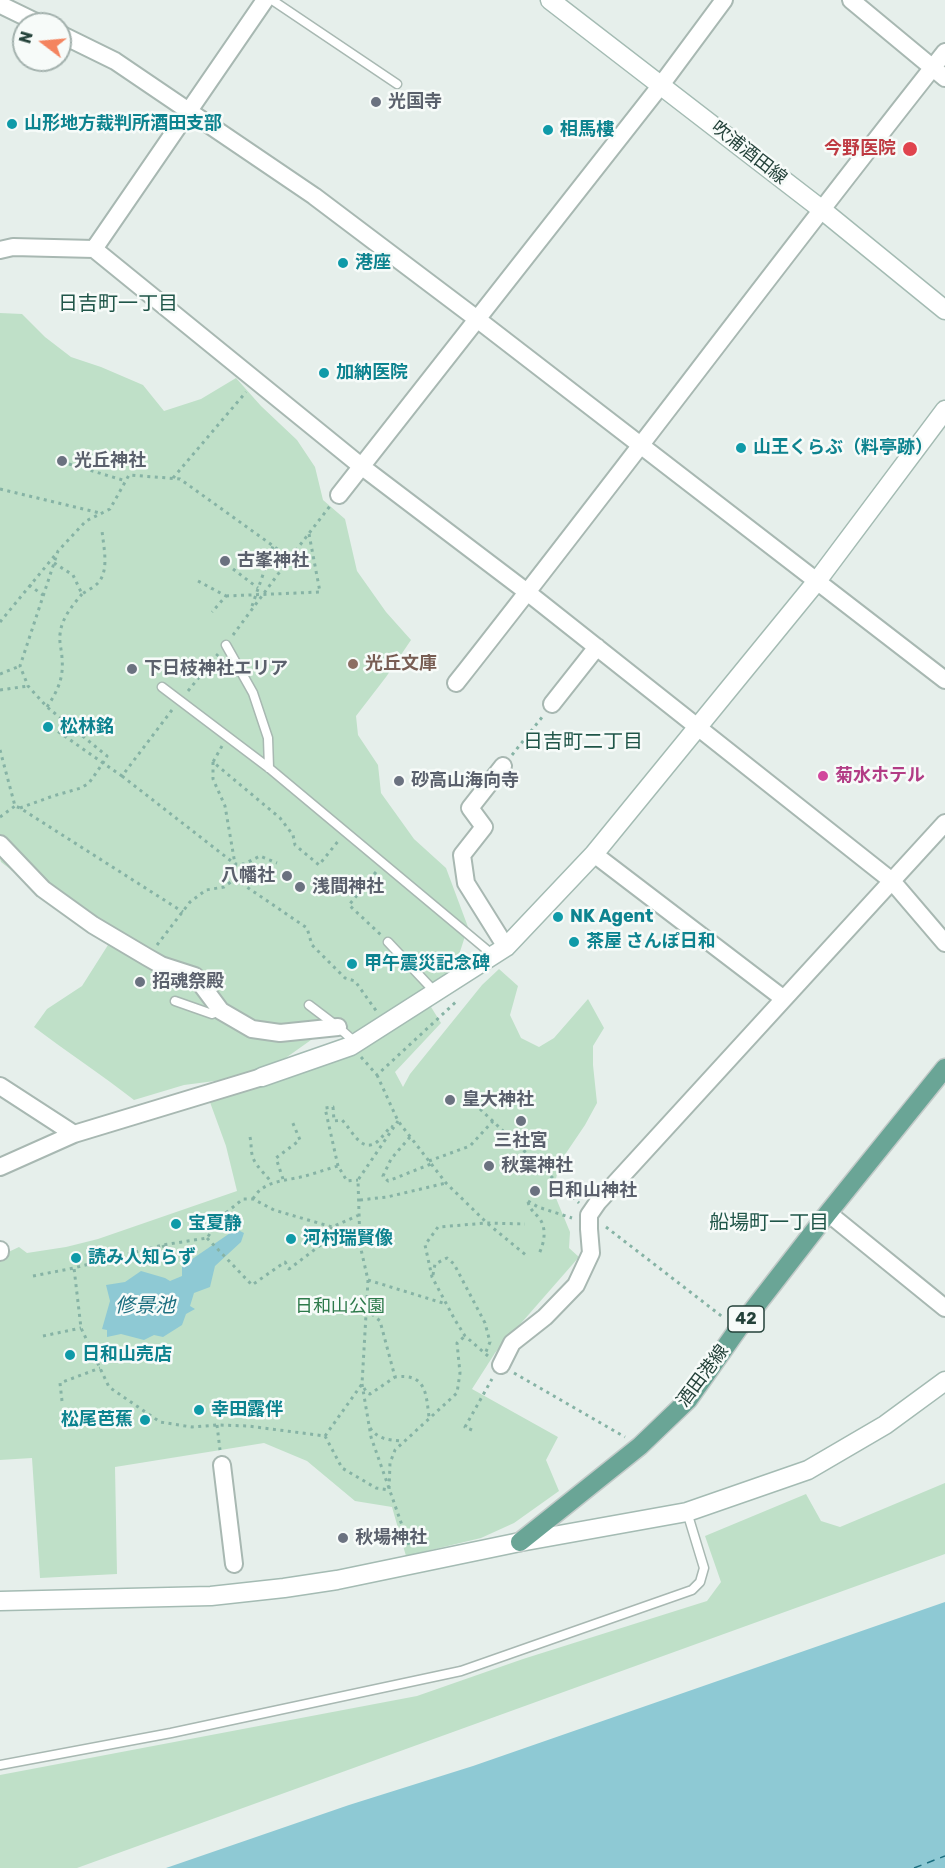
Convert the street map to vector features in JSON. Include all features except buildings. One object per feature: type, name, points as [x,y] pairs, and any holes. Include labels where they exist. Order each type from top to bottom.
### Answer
[{"type":"main road","name":"酒田港線","points":[[520,1542],[640,1446],[688,1400],[738,1329],[945,1068]]},
{"type":"street","name":"吹浦酒田線","points":[[550,0],[821,209],[945,310]]},
{"type":"street","points":[[339,495],[661,85],[724,0]]},
{"type":"street","points":[[851,0],[939,73]]},
{"type":"street","points":[[94,249],[263,1]]},
{"type":"street","points":[[3,6],[15,12]]},
{"type":"street","points":[[72,40],[115,61],[314,196],[945,680]]},
{"type":"street","points":[[456,683],[821,209],[939,73],[945,52]]},
{"type":"street","points":[[0,250],[13,247],[94,249],[362,466],[527,592],[892,882],[945,943]]},
{"type":"street","points":[[0,1167],[74,1134],[262,1077],[354,1044],[500,951],[594,854],[817,581],[945,410]]},
{"type":"street","points":[[552,704],[597,648]]},
{"type":"street","points":[[500,951],[466,883],[462,855],[484,827],[470,808],[503,766]]},
{"type":"street","points":[[500,1364],[512,1343],[545,1317],[576,1285],[591,1253],[590,1215],[598,1202],[945,823]]},
{"type":"street","points":[[0,844],[43,889],[93,925],[147,957],[161,965],[195,976],[221,1011],[252,1029],[280,1033],[338,1027]]},
{"type":"street","points":[[594,854],[784,999]]},
{"type":"street","points":[[0,1086],[74,1134]]},
{"type":"street","points":[[828,1213],[945,1308]]},
{"type":"street","points":[[0,1601],[211,1596],[284,1588],[337,1580],[520,1542],[687,1512],[808,1470],[885,1425],[945,1381]]},
{"type":"street","points":[[222,1465],[234,1563]]},
{"type":"lane","points":[[263,1],[397,84]]},
{"type":"lane","points":[[226,645],[253,693],[268,738],[269,768]]},
{"type":"lane","points":[[162,687],[269,768],[383,863],[500,951]]},
{"type":"lane","points":[[388,942],[436,992]]},
{"type":"lane","points":[[175,1001],[212,1014],[221,1011]]},
{"type":"lane","points":[[309,1005],[338,1027],[354,1044]]},
{"type":"lane","points":[[0,1765],[171,1733],[461,1671],[692,1590],[700,1582],[704,1568],[687,1512]]},
{"type":"path","points":[[173,478],[255,381]]},
{"type":"path","points":[[69,464],[126,481]]},
{"type":"path","points":[[0,622],[29,585],[86,521],[110,509],[129,475],[180,479],[290,558]]},
{"type":"path","points":[[0,489],[101,513]]},
{"type":"path","points":[[122,776],[180,700],[226,645],[339,495]]},
{"type":"path","points":[[47,707],[59,690],[63,662],[60,635],[64,621],[69,610],[82,594],[98,584],[101,579],[105,564],[102,530]]},
{"type":"path","points":[[198,581],[226,596],[320,592],[309,534]]},
{"type":"path","points":[[250,611],[273,546]]},
{"type":"path","points":[[20,808],[81,788],[88,783],[107,756],[47,707],[27,686],[20,666],[58,551]]},
{"type":"path","points":[[54,563],[73,575],[82,594]]},
{"type":"path","points":[[233,568],[258,588]]},
{"type":"path","points":[[29,585],[43,595]]},
{"type":"path","points":[[212,612],[226,596]]},
{"type":"path","points":[[0,674],[20,666]]},
{"type":"path","points":[[0,690],[27,686]]},
{"type":"path","points":[[503,766],[552,704]]},
{"type":"path","points":[[56,730],[122,776],[235,864],[244,864],[260,856],[277,863]]},
{"type":"path","points":[[228,736],[213,762],[213,779],[225,806],[235,864],[235,879]]},
{"type":"path","points":[[0,750],[15,806]]},
{"type":"path","points":[[213,762],[280,818],[293,835],[295,846],[319,865],[345,832]]},
{"type":"path","points":[[15,806],[183,912]]},
{"type":"path","points":[[0,817],[15,806]]},
{"type":"path","points":[[383,863],[350,905],[388,942]]},
{"type":"path","points":[[147,957],[190,902],[206,890],[224,887],[235,879]]},
{"type":"path","points":[[235,879],[307,927],[312,945],[345,978],[355,981],[386,1024]]},
{"type":"path","points":[[377,1075],[459,999]]},
{"type":"path","points":[[354,1044],[377,1075],[398,1121],[446,1183],[527,1256]]},
{"type":"path","points":[[358,1180],[347,1180],[338,1166],[325,1108],[333,1107],[334,1121],[342,1120],[351,1128],[360,1143],[367,1145],[377,1142],[391,1126],[394,1127]]},
{"type":"path","points":[[480,1109],[590,1215],[738,1329]]},
{"type":"path","points":[[284,1180],[276,1158],[300,1140],[292,1121]]},
{"type":"path","points":[[398,1121],[358,1180],[360,1245],[368,1280],[362,1384],[369,1427],[408,1541],[424,1537]]},
{"type":"path","points":[[410,1137],[391,1159],[383,1176],[388,1181],[470,1146],[493,1121]]},
{"type":"path","points":[[250,1137],[250,1149],[254,1161],[272,1183]]},
{"type":"path","points":[[253,1198],[257,1191],[272,1183],[338,1166]]},
{"type":"path","points":[[360,1200],[387,1197],[446,1183]]},
{"type":"path","points":[[33,1276],[74,1269],[162,1245],[207,1238],[222,1216],[243,1199],[253,1198],[274,1210],[332,1227],[360,1215]]},
{"type":"path","points":[[539,1254],[543,1247],[545,1230],[541,1220],[530,1208],[528,1201],[538,1207],[564,1215]]},
{"type":"path","points":[[525,1224],[488,1223],[438,1227],[425,1245],[432,1276],[465,1336],[485,1354],[640,1446]]},
{"type":"path","points":[[207,1238],[252,1285],[285,1262],[289,1269],[326,1241],[332,1227]]},
{"type":"path","points":[[162,1245],[167,1257]]},
{"type":"path","points":[[432,1276],[435,1264],[447,1258],[454,1264],[485,1323],[490,1342],[485,1354]]},
{"type":"path","points":[[74,1269],[81,1328],[109,1387],[160,1422],[192,1427],[248,1426],[324,1436]]},
{"type":"path","points":[[368,1280],[447,1304]]},
{"type":"path","points":[[365,1308],[380,1321],[395,1377]]},
{"type":"path","points":[[43,1336],[81,1328]]},
{"type":"path","points":[[389,1490],[390,1463],[395,1450],[429,1416],[458,1393],[460,1373],[457,1343],[465,1336]]},
{"type":"path","points":[[472,1430],[465,1427],[500,1364]]},
{"type":"path","points":[[62,1401],[60,1383],[100,1368]]},
{"type":"path","points":[[362,1384],[367,1394],[370,1394],[395,1377],[405,1376],[420,1383],[425,1390],[429,1416]]},
{"type":"path","points":[[324,1436],[362,1384]]},
{"type":"path","points":[[217,1425],[222,1465]]},
{"type":"path","points":[[369,1427],[375,1435],[388,1440],[403,1441]]},
{"type":"path","points":[[324,1436],[342,1468],[376,1488],[389,1490]]},
{"type":"green space","points":[[0,313],[22,314],[45,337],[71,357],[143,385],[164,411],[201,399],[236,378],[261,406],[297,440],[315,467],[323,500],[345,519],[357,571],[386,612],[411,640],[356,716],[358,735],[378,765],[381,793],[414,839],[446,868],[468,927],[456,964],[436,985],[358,1032],[318,1035],[280,1062],[238,1078],[184,1085],[134,1100],[34,1027],[47,1009],[82,986],[108,945],[0,859]]},
{"type":"green space","name":"日和山公園","points":[[499,969],[518,986],[510,1015],[521,1038],[539,1047],[554,1038],[588,999],[604,1028],[593,1046],[597,1103],[560,1162],[553,1191],[570,1232],[569,1248],[579,1257],[495,1353],[472,1389],[558,1437],[546,1460],[559,1491],[514,1523],[481,1538],[406,1556],[392,1507],[355,1501],[307,1461],[264,1443],[115,1467],[117,1574],[40,1578],[32,1458],[0,1460],[0,1256],[19,1247],[27,1253],[98,1239],[237,1191],[226,1146],[207,1094],[336,1054],[431,1007],[441,1023],[395,1072],[403,1087],[410,1074],[482,985]]},
{"type":"green space","points":[[945,1483],[945,1554],[77,1868],[0,1868],[0,1775],[417,1696],[523,1659],[707,1601],[721,1582],[705,1536],[806,1494],[821,1521],[840,1527]]},
{"type":"water","name":"修景池","points":[[236,1229],[244,1233],[241,1242],[215,1266],[210,1287],[194,1293],[190,1306],[195,1309],[186,1314],[182,1325],[163,1337],[154,1335],[144,1340],[121,1334],[107,1337],[107,1330],[102,1329],[110,1301],[106,1285],[125,1282],[141,1271],[170,1281],[182,1276],[182,1266]]},
{"type":"water","points":[[945,1602],[945,1868],[166,1868],[349,1805],[473,1766]]},
{"type":"ferry route","points":[[914,1868],[945,1856]]},
{"type":"place","name":"光国寺","points":[[376,102]]},
{"type":"place","name":"山形地方裁判所酒田支部","points":[[12,124]]},
{"type":"place","name":"相馬樓","points":[[548,130]]},
{"type":"place","name":"今野医院","points":[[910,149]]},
{"type":"place","name":"港座","points":[[343,263]]},
{"type":"place","name":"加納医院","points":[[324,373]]},
{"type":"place","name":"山王くらぶ（料亭跡）","points":[[741,448]]},
{"type":"place","name":"光丘神社","points":[[62,461]]},
{"type":"place","name":"古峯神社","points":[[225,561]]},
{"type":"place","name":"光丘文庫","points":[[353,664]]},
{"type":"place","name":"下日枝神社エリア","points":[[132,669]]},
{"type":"place","name":"松林銘","points":[[48,727]]},
{"type":"place","name":"菊水ホテル","points":[[823,776]]},
{"type":"place","name":"砂高山海向寺","points":[[399,781]]},
{"type":"place","name":"八幡社","points":[[287,876]]},
{"type":"place","name":"浅間神社","points":[[300,887]]},
{"type":"place","name":"NK Agent","points":[[558,917]]},
{"type":"place","name":"茶屋 さんぽ日和","points":[[574,942]]},
{"type":"place","name":"甲午震災記念碑","points":[[352,964]]},
{"type":"place","name":"招魂祭殿","points":[[140,982]]},
{"type":"place","name":"皇大神社","points":[[450,1100]]},
{"type":"place","name":"三社宮","points":[[521,1121]]},
{"type":"place","name":"秋葉神社","points":[[489,1166]]},
{"type":"place","name":"日和山神社","points":[[535,1191]]},
{"type":"place","name":"宝夏静","points":[[176,1224]]},
{"type":"place","name":"河村瑞賢像","points":[[291,1239]]},
{"type":"place","name":"読み人知らず","points":[[76,1258]]},
{"type":"place","name":"日和山売店","points":[[70,1355]]},
{"type":"place","name":"幸田露伴","points":[[199,1410]]},
{"type":"place","name":"松尾芭蕉","points":[[145,1420]]},
{"type":"place","name":"秋場神社","points":[[343,1538]]},
{"type":"district","name":"日吉町一丁目","points":[[118,304]]},
{"type":"district","name":"日吉町二丁目","points":[[583,742]]},
{"type":"district","name":"船場町一丁目","points":[[769,1223]]}]
